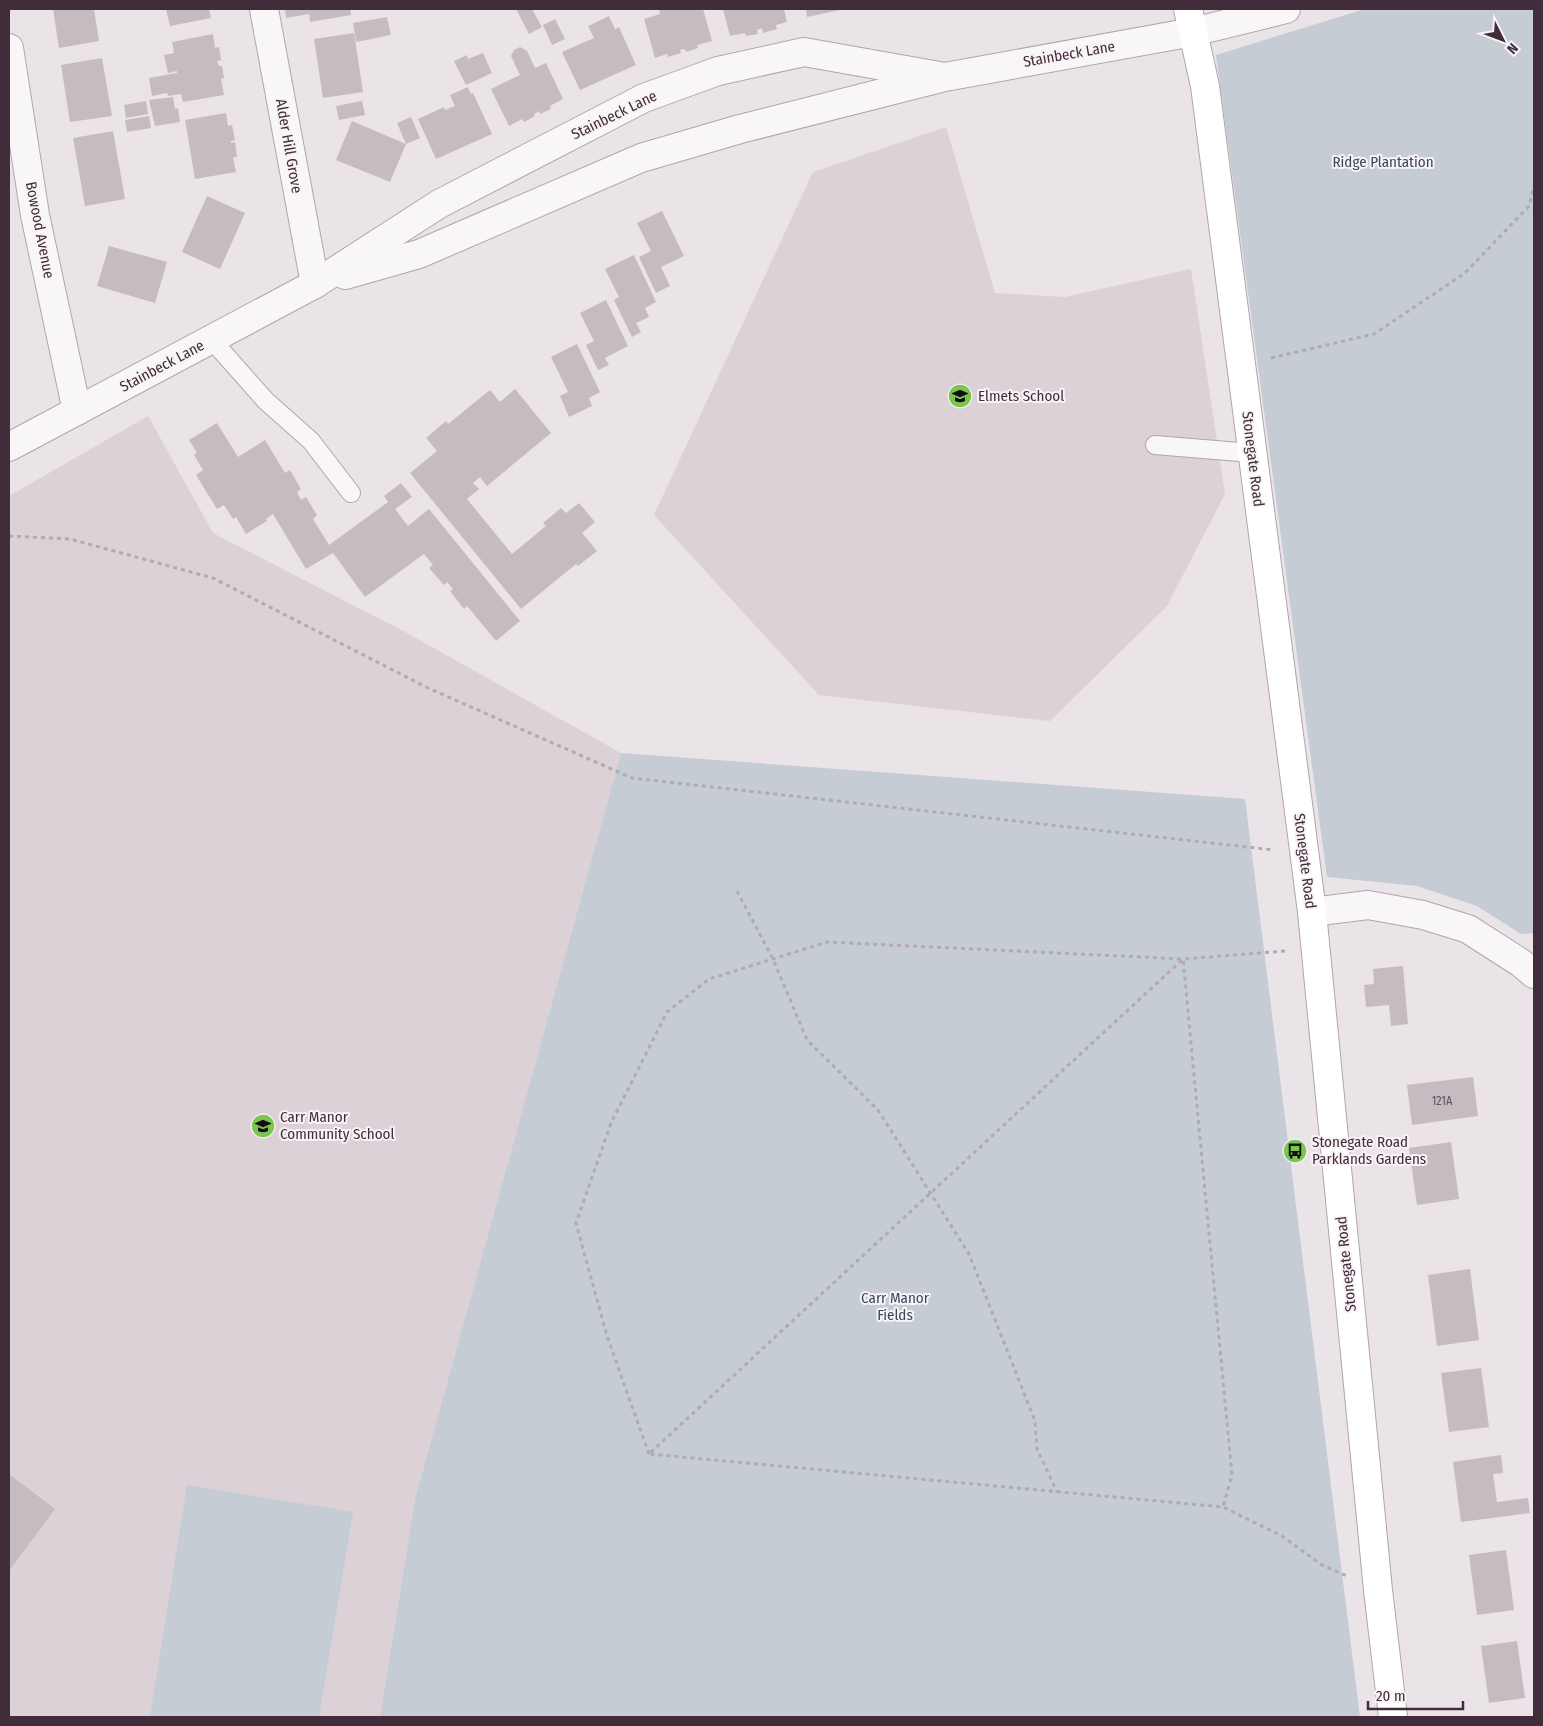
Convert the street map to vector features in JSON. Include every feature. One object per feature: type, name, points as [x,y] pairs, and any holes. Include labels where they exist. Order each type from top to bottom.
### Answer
[{"type":"main road","name":"Stonegate Road","points":[[1190,20],[1205,86],[1312,912],[1378,1590],[1393,1717]]},
{"type":"street","name":"Alder Hill Grove","points":[[264,9],[315,284]]},
{"type":"street","name":"Stainbeck Lane","points":[[315,284],[419,254],[641,158],[740,129],[945,77],[1190,20],[1286,9]]},
{"type":"street","name":"Bowood Avenue","points":[[9,48],[35,214],[78,411]]},
{"type":"street","name":"Stainbeck Lane","points":[[9,447],[315,284],[439,204],[644,98],[718,71],[804,52],[945,77]]},
{"type":"street","points":[[1312,912],[1368,905],[1423,915],[1468,929],[1521,963],[1534,974]]},
{"type":"lane","points":[[211,340],[266,401],[311,440],[351,493]]},
{"type":"lane","points":[[1155,445],[1252,454]]},
{"type":"path","points":[[1241,364],[1374,334],[1464,273],[1529,206],[1534,186]]},
{"type":"path","points":[[9,536],[70,539],[213,578],[428,688],[632,778],[1304,854]]},
{"type":"path","points":[[737,891],[773,959],[807,1040],[878,1110],[969,1254],[1035,1420],[1037,1449],[1057,1492]]},
{"type":"path","points":[[649,1454],[607,1336],[576,1223],[611,1123],[667,1012],[709,979],[827,942],[1183,959],[1316,948]]},
{"type":"path","points":[[649,1454],[1183,959]]},
{"type":"path","points":[[1183,959],[1232,1475],[1223,1507]]},
{"type":"path","points":[[649,1454],[1223,1507],[1282,1536],[1322,1565],[1378,1590]]},
{"type":"shaded area","name":"Elmets School","points":[[946,127],[995,293],[1065,297],[1191,269],[1225,494],[1167,606],[1050,721],[819,695],[654,515],[813,172]]},
{"type":"shaded area","name":"Carr Manor Community School","points":[[148,416],[213,533],[407,633],[621,753],[415,1499],[380,1717],[9,1717],[9,496]]},
{"type":"green space","name":"Ridge Plantation","points":[[1365,9],[1534,9],[1534,933],[1521,934],[1477,906],[1417,886],[1327,877],[1216,55]]},
{"type":"green space","name":"Carr Manor Fields","points":[[621,753],[1245,799],[1360,1717],[380,1717],[415,1499]]},
{"type":"green space","points":[[187,1485],[353,1512],[319,1717],[150,1717]]},
{"type":"building","points":[[53,9],[94,9],[99,41],[59,48]]},
{"type":"building","points":[[166,9],[209,9],[211,18],[170,26]]},
{"type":"building","points":[[285,9],[350,9],[351,15],[310,22],[309,14],[286,18]]},
{"type":"building","points":[[516,9],[532,9],[542,27],[529,34]]},
{"type":"building","points":[[659,9],[703,9],[712,41],[697,45],[698,48],[686,52],[685,49],[680,50],[681,53],[668,57],[667,54],[655,58],[644,19],[660,14]]},
{"type":"building","points":[[723,9],[784,9],[787,22],[776,25],[777,29],[763,33],[762,28],[757,30],[758,34],[746,36],[745,33],[730,36]]},
{"type":"building","points":[[806,9],[840,9],[840,10],[807,17]]},
{"type":"building","points":[[609,16],[615,29],[619,27],[636,65],[580,90],[562,52],[594,38],[588,26]]},
{"type":"building","points":[[387,17],[391,35],[356,42],[353,23]]},
{"type":"building","points":[[555,19],[565,39],[552,45],[543,25]]},
{"type":"building","points":[[354,33],[363,92],[323,98],[314,39]]},
{"type":"building","points":[[213,34],[215,48],[219,47],[221,60],[217,61],[219,66],[222,66],[224,78],[221,79],[224,95],[183,102],[181,94],[168,96],[167,93],[152,96],[149,78],[177,73],[177,71],[168,73],[164,55],[174,53],[172,42]]},
{"type":"building","points":[[520,47],[527,51],[535,68],[546,63],[563,99],[550,106],[551,109],[540,114],[539,111],[534,114],[535,116],[524,122],[522,119],[509,126],[491,89],[520,75],[511,56],[514,50]]},
{"type":"building","points":[[483,53],[492,73],[466,85],[454,61],[467,55],[468,59]]},
{"type":"building","points":[[102,58],[112,116],[70,122],[61,65]]},
{"type":"building","points":[[468,87],[471,94],[473,93],[492,134],[436,159],[418,119],[444,107],[445,110],[455,106],[450,95]]},
{"type":"building","points":[[173,97],[175,109],[178,108],[180,122],[155,126],[149,100]]},
{"type":"building","points":[[146,101],[148,114],[126,118],[124,105]]},
{"type":"building","points":[[362,101],[365,115],[339,120],[336,106]]},
{"type":"building","points":[[226,113],[228,126],[232,125],[235,140],[231,141],[231,143],[235,142],[237,157],[233,157],[236,172],[195,179],[185,120]]},
{"type":"building","points":[[149,116],[151,128],[127,132],[125,120]]},
{"type":"building","points":[[411,117],[420,138],[406,144],[397,123]]},
{"type":"building","points":[[352,121],[406,144],[390,182],[336,160]]},
{"type":"building","points":[[113,131],[125,199],[85,206],[73,138]]},
{"type":"building","points":[[207,196],[245,213],[220,269],[182,252]]},
{"type":"building","points":[[662,211],[684,256],[661,267],[670,286],[656,293],[639,257],[651,251],[637,223]]},
{"type":"building","points":[[109,246],[167,262],[155,303],[97,286]]},
{"type":"building","points":[[634,255],[656,302],[645,308],[649,317],[636,323],[641,332],[632,337],[614,300],[619,297],[605,269]]},
{"type":"building","points":[[606,300],[628,346],[605,358],[609,365],[598,370],[586,345],[594,341],[580,313]]},
{"type":"building","points":[[577,344],[600,392],[589,398],[592,406],[569,417],[560,396],[568,392],[551,357]]},
{"type":"building","points":[[515,389],[551,433],[487,486],[480,477],[473,483],[479,489],[467,499],[512,554],[546,526],[543,523],[561,508],[566,513],[579,503],[595,522],[582,533],[597,551],[578,566],[576,564],[521,609],[410,473],[437,451],[426,438],[446,421],[448,424],[490,390],[500,402]]},
{"type":"building","points":[[217,423],[238,457],[265,440],[285,473],[290,470],[301,489],[297,492],[301,500],[306,497],[317,515],[313,519],[329,545],[388,502],[384,496],[401,483],[412,497],[395,509],[408,526],[429,509],[520,621],[496,641],[467,606],[464,609],[450,591],[453,589],[447,582],[444,585],[429,568],[433,565],[424,554],[365,597],[333,553],[306,569],[273,514],[266,519],[267,521],[246,534],[236,517],[233,519],[224,505],[217,509],[196,475],[203,470],[194,455],[197,453],[189,440]]},
{"type":"building","points":[[1403,966],[1408,1024],[1391,1026],[1389,1005],[1366,1007],[1364,985],[1374,984],[1373,969]]},
{"type":"building","points":[[1473,1077],[1478,1116],[1412,1125],[1407,1085]]},
{"type":"building","points":[[1451,1142],[1459,1199],[1417,1205],[1409,1148]]},
{"type":"building","points":[[1470,1269],[1479,1340],[1437,1346],[1428,1275]]},
{"type":"building","points":[[1481,1368],[1489,1427],[1449,1432],[1441,1373]]},
{"type":"building","points":[[1501,1455],[1503,1473],[1493,1474],[1497,1502],[1528,1498],[1530,1513],[1461,1522],[1453,1462]]},
{"type":"building","points":[[9,1474],[55,1509],[9,1571]]},
{"type":"building","points":[[1506,1550],[1514,1610],[1477,1615],[1469,1555]]},
{"type":"building","points":[[1517,1641],[1525,1698],[1489,1703],[1481,1646]]},
{"type":"place","name":"Elmets School","points":[[960,396]]},
{"type":"place","name":"Carr Manor Community School","points":[[263,1126]]},
{"type":"place","name":"Stonegate Road Parklands Gardens","points":[[1295,1151]]}]
